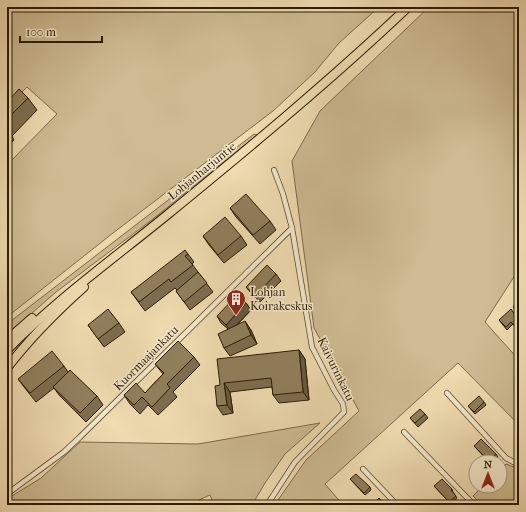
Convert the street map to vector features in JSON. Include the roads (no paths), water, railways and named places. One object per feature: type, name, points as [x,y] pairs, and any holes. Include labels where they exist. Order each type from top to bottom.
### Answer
[{"type":"highway","name":"Lohjanharjuntie","points":[[7,350],[54,306],[94,272],[252,145],[379,35],[408,7]]},
{"type":"highway","points":[[7,368],[59,309],[130,244]]},
{"type":"highway","points":[[7,340],[50,302],[94,272]]},
{"type":"street","name":"Kaivurinkatu","points":[[267,505],[295,462],[342,414],[344,410],[343,404],[334,390],[312,347],[292,228],[283,194],[274,170]]},
{"type":"street","name":"Kuormaajankatu","points":[[7,494],[58,456],[80,436],[292,228]]},
{"type":"street","points":[[447,394],[506,458],[519,465]]},
{"type":"street","points":[[404,432],[474,505]]},
{"type":"street","points":[[363,468],[397,505]]},
{"type":"place","name":"Lohjan Koirakeskus","points":[[236,316]]}]
